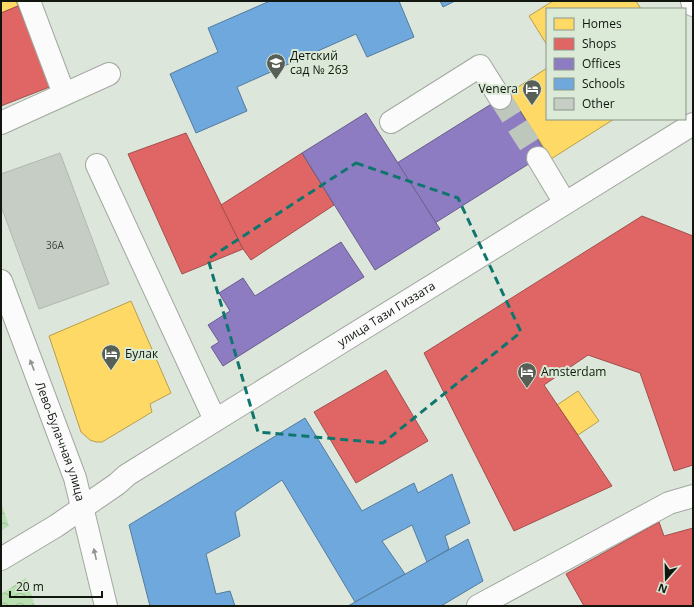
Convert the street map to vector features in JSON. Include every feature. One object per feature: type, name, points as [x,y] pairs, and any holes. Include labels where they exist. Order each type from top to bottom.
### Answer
[{"type":"street","points":[[29,1],[64,94]]},
{"type":"street","points":[[692,1],[693,5]]},
{"type":"street","points":[[391,122],[480,66],[500,98]]},
{"type":"street","points":[[1,123],[109,74]]},
{"type":"street","name":"улица Тази Гиззата","points":[[1,559],[56,526],[128,475],[215,420],[693,124]]},
{"type":"street","points":[[538,158],[565,203]]},
{"type":"street","points":[[97,165],[215,420]]},
{"type":"street","name":"Лево-Булачная улица","points":[[1,281],[75,478],[106,606]]},
{"type":"street","points":[[478,606],[669,503],[693,496]]},
{"type":"highlighted area","points":[[356,163],[458,198],[521,332],[383,443],[258,432],[208,259]]},
{"type":"water","points":[[1,502],[35,606],[1,606]]},
{"type":"pier","points":[[10,525],[27,577],[1,594],[1,531]]},
{"type":"building: Homes","points":[[1,1],[16,1],[18,6],[1,13]]},
{"type":"building: Homes","points":[[553,1],[636,1],[640,8],[546,8],[546,43],[529,16]]},
{"type":"building: Homes","name":"Venera","points":[[546,69],[546,120],[612,120],[551,159],[509,93]]},
{"type":"building: Homes","name":"Булак","points":[[131,301],[171,393],[150,404],[152,412],[102,442],[96,442],[90,440],[81,432],[49,336]]},
{"type":"building: Homes","points":[[578,391],[599,421],[578,435],[557,405]]},
{"type":"building: Shops","points":[[18,6],[52,86],[1,106],[1,13]]},
{"type":"building: Shops","points":[[186,133],[243,249],[182,274],[128,154]]},
{"type":"building: Shops","points":[[302,153],[334,205],[251,260],[243,249],[221,205]]},
{"type":"building: Shops","points":[[642,216],[693,236],[693,465],[674,471],[640,373],[588,355],[544,385],[612,486],[514,531],[424,353]]},
{"type":"building: Shops","points":[[386,370],[428,441],[356,483],[314,412]]},
{"type":"building: Shops","points":[[659,522],[664,536],[693,528],[693,606],[584,606],[566,574]]},
{"type":"building: Offices","points":[[509,93],[546,153],[435,223],[397,163]]},
{"type":"building: Offices","points":[[366,113],[440,229],[375,270],[302,153]]},
{"type":"building: Offices","points":[[341,242],[364,277],[223,366],[211,347],[219,342],[208,325],[230,311],[219,293],[243,278],[255,296]]},
{"type":"building: Schools","points":[[270,1],[399,1],[414,37],[367,57],[356,34],[237,87],[247,111],[196,133],[170,74],[218,52],[208,28]]},
{"type":"building: Schools","points":[[440,1],[455,1],[443,7]]},
{"type":"building: Schools","points":[[305,418],[362,511],[414,483],[418,493],[452,474],[470,523],[445,536],[449,549],[427,562],[412,525],[382,541],[405,574],[355,602],[282,480],[235,512],[240,536],[206,554],[216,594],[230,591],[235,606],[150,606],[129,525]]},
{"type":"building: Schools","points":[[468,539],[483,581],[441,606],[348,606]]},
{"type":"building: Other","points":[[60,153],[109,284],[39,309],[1,206],[1,174]]},
{"type":"tunnel","points":[[500,98],[538,158]]},
{"type":"place","name":"Детский сад № 263","points":[[276,80]]},
{"type":"place","name":"Venera","points":[[532,106]]},
{"type":"place","name":"Булак","points":[[111,371]]},
{"type":"place","name":"Amsterdam","points":[[527,389]]}]
